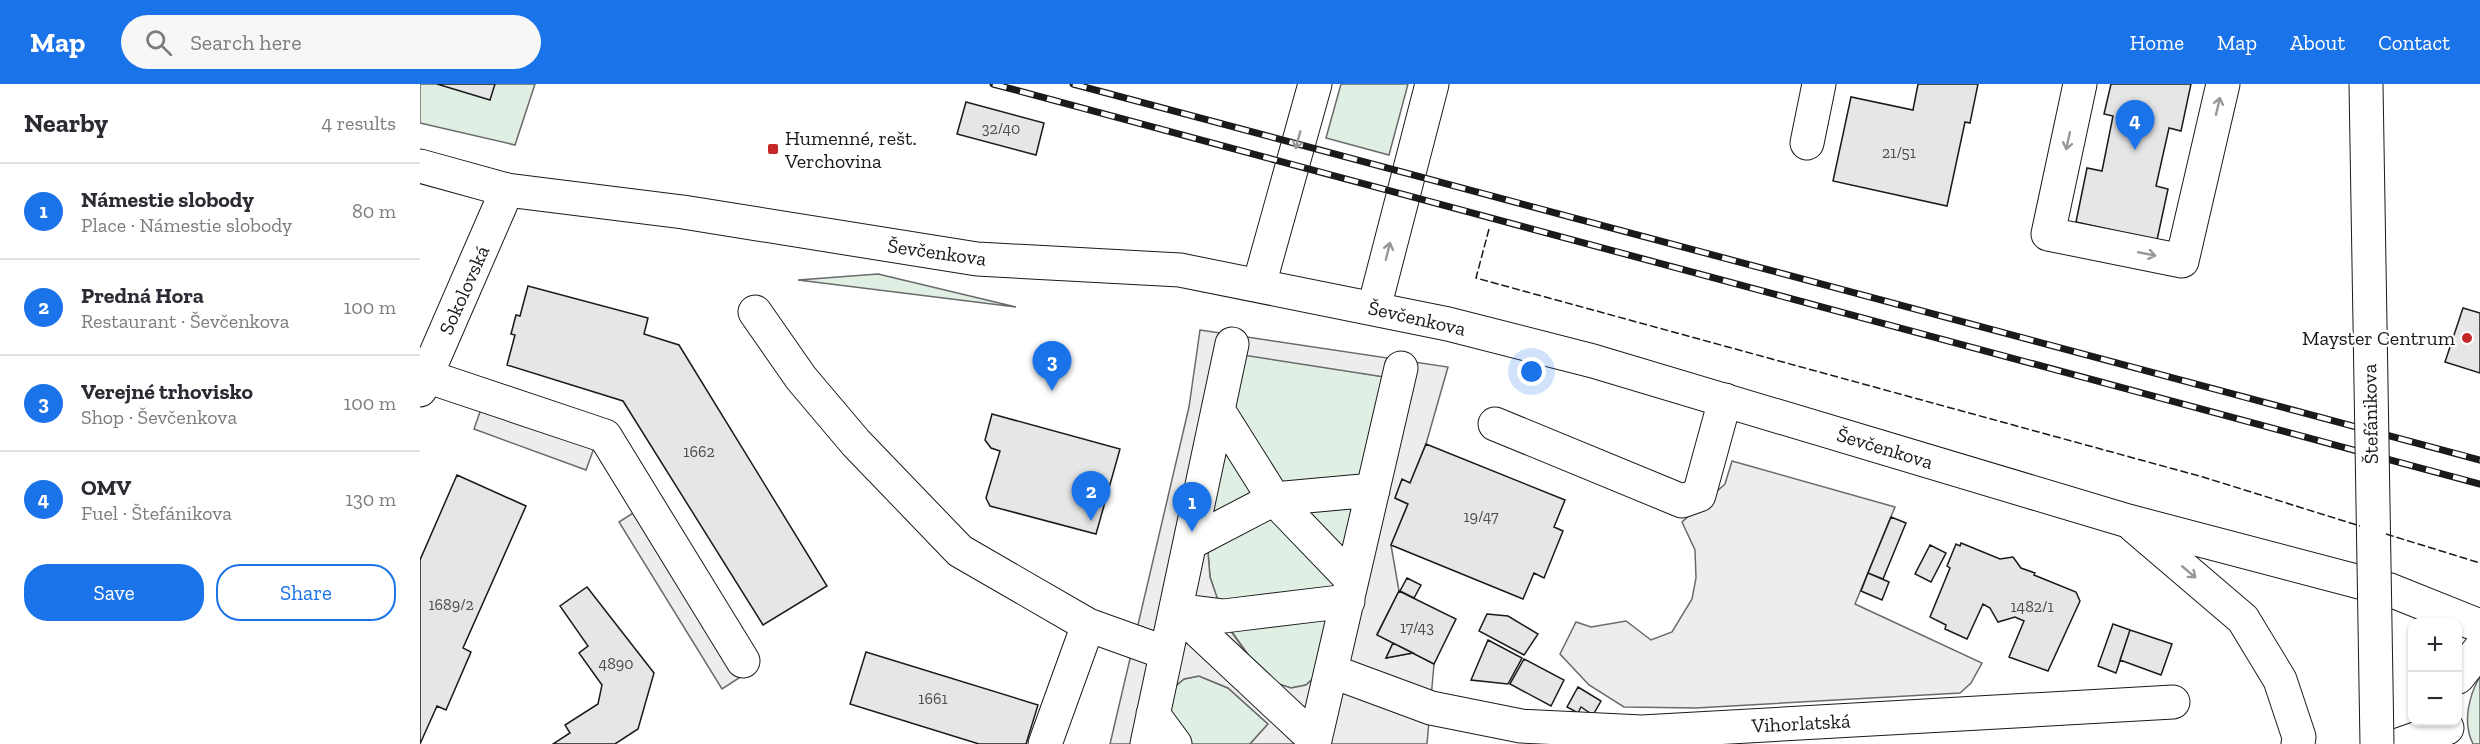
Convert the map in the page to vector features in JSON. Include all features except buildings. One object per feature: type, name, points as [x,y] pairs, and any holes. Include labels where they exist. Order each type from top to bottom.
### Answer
[{"type":"main road","points":[[1259,285],[1315,84]]},
{"type":"main road","points":[[1374,308],[1432,84]]},
{"type":"main road","points":[[1807,143],[1819,84]]},
{"type":"main road","points":[[2080,84],[2048,234],[2182,261],[2223,84]]},
{"type":"main road","name":"Štefánikova","points":[[2366,84],[2377,744]]},
{"type":"main road","name":"Ševčenkova","points":[[420,166],[507,190],[683,212],[977,259],[1180,270],[1448,324],[1593,361],[2128,521],[2390,590],[2480,626]]},
{"type":"main road","name":"Sokolovská","points":[[423,383],[507,190]]},
{"type":"main road","points":[[755,312],[801,378],[856,442],[960,551],[1088,625],[1166,654]]},
{"type":"main road","points":[[1175,744],[1150,729],[1232,344]]},
{"type":"main road","points":[[1315,742],[1401,368]]},
{"type":"main road","points":[[423,383],[605,436],[743,661]]},
{"type":"main road","points":[[1495,424],[1682,501],[1699,495],[1725,400]]},
{"type":"main road","points":[[1218,410],[1274,499],[1350,590]]},
{"type":"main road","points":[[1190,543],[1274,499],[1373,490]]},
{"type":"main road","points":[[2128,521],[2243,618],[2280,680],[2299,737],[2298,744]]},
{"type":"main road","points":[[1176,610],[1224,616],[1350,590]]},
{"type":"main road","points":[[2390,590],[2411,618]]},
{"type":"main road","points":[[1176,610],[1315,742]]},
{"type":"main road","points":[[1045,744],[1088,625]]},
{"type":"main road","points":[[2460,672],[2480,649]]},
{"type":"main road","name":"Vihorlatská","points":[[1331,671],[1431,708],[1521,726],[1642,738],[2173,702]]},
{"type":"main road","points":[[2401,744],[2447,731]]},
{"type":"green space","points":[[420,84],[535,84],[515,145],[420,123]]},
{"type":"green space","points":[[1341,84],[1408,84],[1389,155],[1326,138]]},
{"type":"green space","points":[[878,274],[1016,307],[798,280]]},
{"type":"green space","points":[[1243,354],[1385,377],[1361,485],[1292,494],[1231,417]]},
{"type":"green space","points":[[1227,434],[1254,492],[1208,524]]},
{"type":"green space","points":[[1358,498],[1344,561],[1292,504]]},
{"type":"green space","points":[[1261,515],[1273,519],[1340,577],[1336,594],[1221,610],[1210,577],[1207,540]]},
{"type":"green space","points":[[1333,608],[1319,673],[1306,685],[1291,688],[1266,680],[1225,622]]},
{"type":"green space","points":[[1199,676],[1228,688],[1268,724],[1250,744],[1190,744],[1168,712],[1171,690],[1184,679]]},
{"type":"green space","points":[[2480,676],[2480,744],[2473,744],[2467,718],[2473,692]]},
{"type":"shaded area","points":[[1200,330],[1448,367],[1426,444],[1410,483],[1402,480],[1395,498],[1408,504],[1391,545],[1399,591],[1377,634],[1393,643],[1386,658],[1413,653],[1434,664],[1427,744],[1250,744],[1268,724],[1228,688],[1199,676],[1184,679],[1171,690],[1168,712],[1190,744],[1110,744],[1189,407]],"holes":[[[1243,355],[1385,377],[1361,485],[1285,483],[1268,479],[1231,417]],[[1227,435],[1254,492],[1208,523]],[[1358,498],[1343,561],[1290,508]],[[1261,515],[1280,517],[1340,576],[1336,594],[1221,609],[1210,577],[1207,540]],[[1333,609],[1319,673],[1306,685],[1291,688],[1266,680],[1225,623]]]},
{"type":"shaded area","points":[[482,406],[594,448],[586,470],[474,429]]},
{"type":"shaded area","points":[[1732,461],[1895,507],[1855,604],[1982,663],[1971,683],[1960,693],[1696,708],[1624,707],[1589,685],[1560,654],[1576,622],[1591,627],[1626,621],[1651,640],[1672,632],[1692,599],[1696,578],[1695,550],[1682,522],[1725,484]]},
{"type":"shaded area","points":[[636,511],[739,678],[722,689],[619,522]]},
{"type":"railway","points":[[993,84],[2480,484]]},
{"type":"railway","points":[[1073,84],[2480,460]]},
{"type":"fence","points":[[1489,229],[1476,278],[2203,477],[2360,526]]},
{"type":"fence","points":[[2386,534],[2480,563]]},
{"type":"place","name":"Humenné, rešt. Verchovina","points":[[773,149]]},
{"type":"place","name":"OMV","points":[[2135,150]]},
{"type":"place","name":"Mayster Centrum","points":[[2467,338]]},
{"type":"place","name":"Verejné trhovisko","points":[[1052,391]]},
{"type":"place","name":"Predná Hora","points":[[1091,521]]},
{"type":"place","name":"Námestie slobody","points":[[1192,532]]}]
